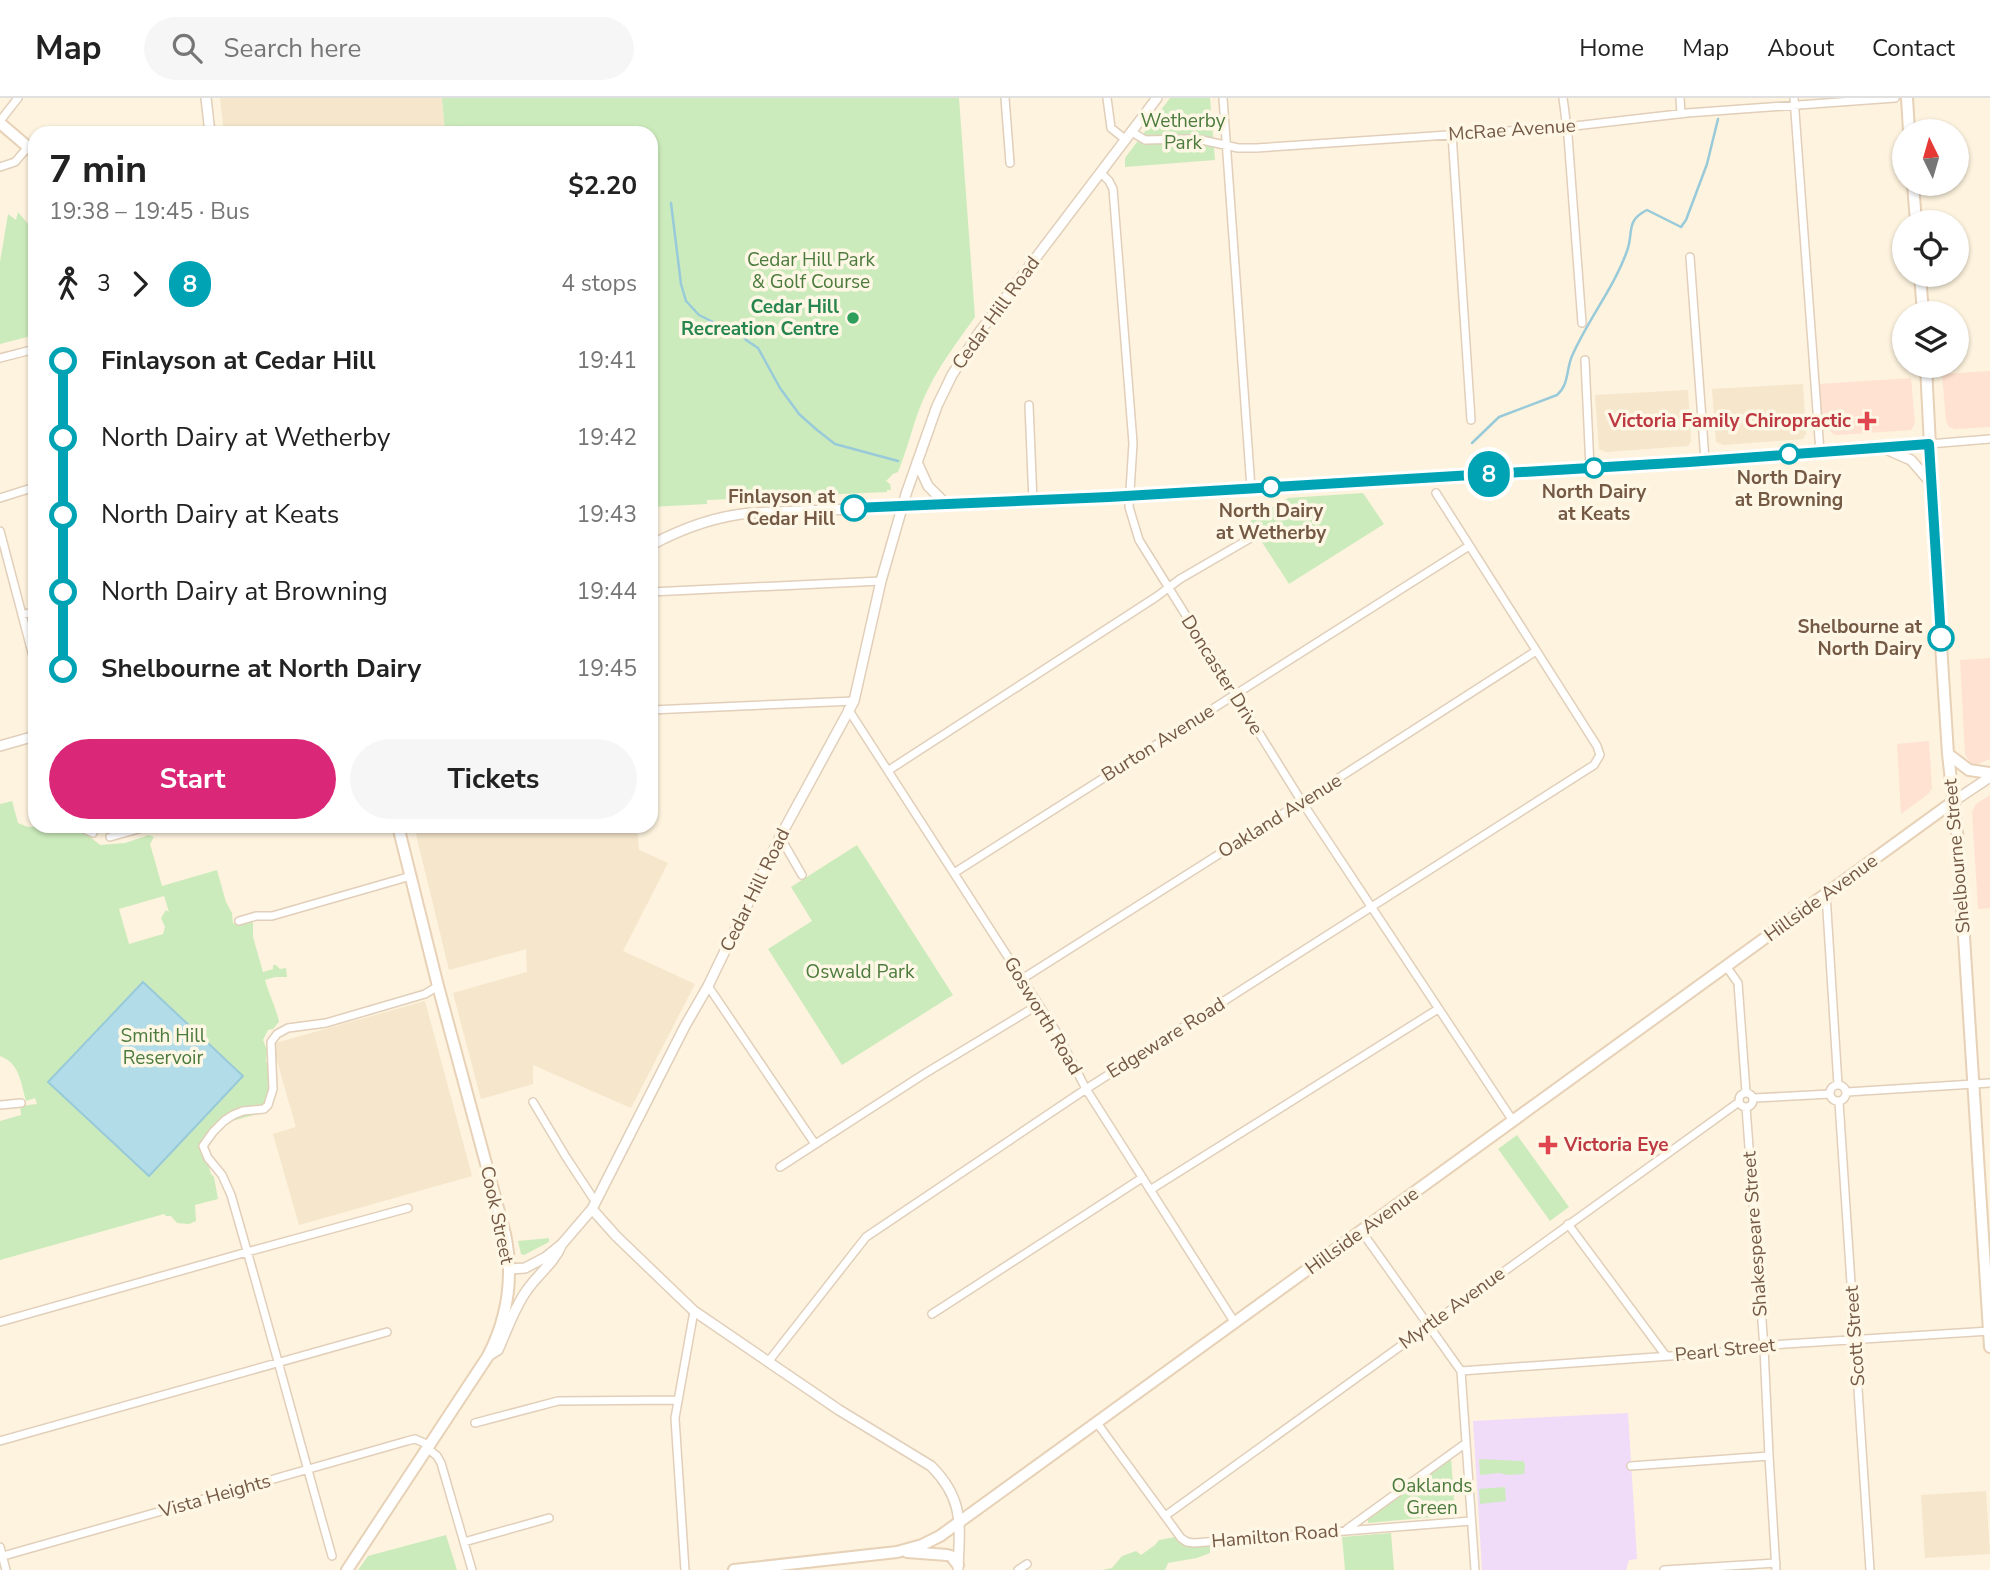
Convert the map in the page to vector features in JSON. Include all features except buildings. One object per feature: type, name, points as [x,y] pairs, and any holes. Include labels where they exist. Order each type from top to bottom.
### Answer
[{"type":"main road","points":[[1907,98],[1908,119]]},
{"type":"main road","points":[[0,122],[28,146]]},
{"type":"main road","name":"Shelbourne Street","points":[[1926,378],[1948,754],[1958,842],[1990,1347]]},
{"type":"main road","points":[[1948,754],[1969,770],[1990,775]]},
{"type":"main road","name":"Hillside Avenue","points":[[734,1570],[897,1552],[932,1541],[1954,801]]},
{"type":"main road","name":"Cook Street","points":[[347,1570],[488,1356],[504,1317],[510,1269],[505,1234],[400,833]]},
{"type":"main road","points":[[897,1552],[947,1555],[951,1556],[958,1567]]},
{"type":"street","points":[[0,122],[18,98]]},
{"type":"street","points":[[204,126],[206,98]]},
{"type":"street","points":[[206,98],[208,126]]},
{"type":"street","points":[[1005,98],[1010,163]]},
{"type":"street","points":[[1107,98],[1111,128],[1129,136]]},
{"type":"street","name":"Cedar Hill Road","points":[[562,1244],[594,1205],[708,986],[780,837],[851,705],[902,506],[945,389],[978,334],[1157,98]]},
{"type":"street","points":[[1223,98],[1251,488]]},
{"type":"street","points":[[1563,98],[1583,323]]},
{"type":"street","points":[[1680,98],[1681,114]]},
{"type":"street","name":"McRae Avenue","points":[[1129,136],[1145,140],[1188,139],[1256,148],[1566,127],[1794,102],[1895,98]]},
{"type":"street","points":[[1794,102],[1820,452]]},
{"type":"street","points":[[1452,135],[1471,420]]},
{"type":"street","points":[[0,167],[15,162],[28,153]]},
{"type":"street","name":"Doncaster Drive","points":[[1101,173],[1113,190],[1133,443],[1130,515],[1135,532],[1302,802],[1513,1121]]},
{"type":"street","points":[[1690,257],[1705,460]]},
{"type":"street","points":[[0,358],[28,351]]},
{"type":"street","points":[[1585,360],[1590,468]]},
{"type":"street","points":[[1030,405],[1033,502]]},
{"type":"street","points":[[658,542],[708,520],[740,514],[1033,502],[1590,468],[1990,439]]},
{"type":"street","points":[[1883,448],[1912,460],[1931,483]]},
{"type":"street","points":[[917,462],[928,486],[947,505]]},
{"type":"street","points":[[0,498],[28,489]]},
{"type":"street","points":[[1436,493],[1536,651]]},
{"type":"street","points":[[0,531],[28,638]]},
{"type":"street","points":[[889,771],[1180,579],[1249,539]]},
{"type":"street","name":"Burton Avenue","points":[[954,873],[1469,546]]},
{"type":"street","points":[[658,592],[881,581]]},
{"type":"street","points":[[22,615],[28,613]]},
{"type":"street","name":"Edgeware Road","points":[[768,1362],[866,1237],[1086,1089],[1594,765],[1600,755],[1597,746],[1536,651]]},
{"type":"street","name":"Oakland Avenue","points":[[1022,979],[1536,651]]},
{"type":"street","points":[[658,710],[851,705]]},
{"type":"street","name":"Gosworth Road","points":[[851,705],[889,771],[1057,1033],[1086,1089],[1235,1323]]},
{"type":"street","points":[[0,746],[28,738]]},
{"type":"street","points":[[1954,801],[1990,775]]},
{"type":"street","points":[[110,837],[124,833]]},
{"type":"street","points":[[780,837],[802,874]]},
{"type":"street","points":[[239,921],[256,916],[272,916],[411,876]]},
{"type":"street","points":[[1826,894],[1838,1085]]},
{"type":"street","points":[[1726,966],[1738,983],[1746,1092]]},
{"type":"street","points":[[332,1556],[306,1470],[279,1361],[226,1184],[204,1152],[203,1146],[223,1121],[243,1111],[256,1111],[268,1105],[274,1089],[271,1042],[277,1034],[288,1028],[327,1023],[425,994],[438,986]]},
{"type":"street","points":[[708,986],[815,1144]]},
{"type":"street","points":[[780,1167],[924,1074],[1038,1005]]},
{"type":"street","points":[[1150,1190],[1438,1009]]},
{"type":"street","points":[[1847,1093],[1990,1083]]},
{"type":"street","points":[[1838,1085],[1844,1087],[1847,1093],[1845,1099],[1839,1102],[1833,1100],[1830,1094],[1832,1088],[1838,1085]]},
{"type":"street","points":[[1746,1092],[1754,1098]]},
{"type":"street","points":[[1746,1092],[1740,1096],[1743,1105],[1751,1105],[1754,1098]]},
{"type":"street","points":[[1754,1098],[1830,1094]]},
{"type":"street","points":[[533,1102],[594,1205],[616,1236],[694,1311],[839,1410],[931,1466],[948,1487],[957,1505],[960,1522],[958,1567]]},
{"type":"street","name":"Scott Street","points":[[1839,1102],[1870,1570]]},
{"type":"street","points":[[0,1105],[21,1103]]},
{"type":"street","name":"Myrtle Avenue","points":[[1165,1516],[1568,1224],[1743,1105]]},
{"type":"street","name":"Shakespeare Street","points":[[1743,1105],[1764,1348],[1776,1566]]},
{"type":"street","points":[[932,1314],[1142,1178]]},
{"type":"street","points":[[0,1322],[408,1208]]},
{"type":"street","points":[[1568,1224],[1666,1356]]},
{"type":"street","points":[[1362,1232],[1461,1371],[1475,1570]]},
{"type":"street","points":[[510,1269],[536,1264],[562,1244]]},
{"type":"street","points":[[488,1356],[498,1350],[514,1311],[540,1272],[556,1258],[562,1244]]},
{"type":"street","points":[[685,1570],[675,1418],[694,1311]]},
{"type":"street","name":"Pearl Street","points":[[1461,1371],[1754,1350],[1771,1345],[1989,1331]]},
{"type":"street","points":[[0,1441],[387,1332]]},
{"type":"street","points":[[475,1423],[558,1401],[678,1400]]},
{"type":"street","name":"Hamilton Road","points":[[1097,1423],[1186,1542],[1471,1521]]},
{"type":"street","name":"Vista Heights","points":[[1,1557],[415,1439],[428,1447]]},
{"type":"street","points":[[1346,1530],[1465,1443]]},
{"type":"street","points":[[428,1447],[441,1463],[472,1570]]},
{"type":"street","points":[[1631,1466],[1769,1456]]},
{"type":"street","points":[[464,1542],[549,1518]]},
{"type":"street","points":[[0,1547],[6,1570]]},
{"type":"street","points":[[1018,1570],[1027,1564]]},
{"type":"street","points":[[1664,1570],[1776,1566]]},
{"type":"shaded area","points":[[220,98],[442,98],[444,126],[223,126]]},
{"type":"shaded area","points":[[1990,371],[1990,427],[1955,429],[1949,427],[1946,421],[1942,378],[1969,378],[1969,372]]},
{"type":"shaded area","points":[[1911,378],[1915,423],[1911,430],[1833,434],[1829,429],[1822,429],[1819,384]]},
{"type":"shaded area","points":[[1803,384],[1806,434],[1803,439],[1723,445],[1716,442],[1712,389]]},
{"type":"shaded area","points":[[1688,390],[1691,441],[1688,446],[1606,452],[1599,449],[1595,395]]},
{"type":"shaded area","points":[[1990,658],[1990,759],[1976,765],[1970,763],[1965,754],[1960,660]]},
{"type":"shaded area","points":[[1929,741],[1932,789],[1901,814],[1897,744]]},
{"type":"shaded area","points":[[1990,795],[1990,908],[1978,909],[1972,812],[1976,804]]},
{"type":"shaded area","points":[[416,833],[638,833],[639,850],[668,863],[623,951],[695,984],[631,1108],[533,1065],[533,1084],[481,1099],[453,993],[527,972],[526,949],[449,970]]},
{"type":"shaded area","points":[[425,1001],[472,1176],[299,1225],[273,1134],[296,1127],[272,1044]]},
{"type":"shaded area","points":[[1628,1413],[1637,1559],[1629,1560],[1626,1570],[1482,1570],[1473,1421]]},
{"type":"shaded area","points":[[1986,1491],[1990,1554],[1925,1558],[1921,1495]]},
{"type":"green space","name":"Cedar Hill Park & Golf Course","points":[[442,98],[959,98],[975,317],[928,389],[898,472],[886,481],[891,490],[707,500],[707,504],[658,507],[658,126],[444,126]]},
{"type":"green space","name":"Wetherby Park","points":[[1170,98],[1210,98],[1215,160],[1125,167],[1125,158]]},
{"type":"green space","points":[[18,212],[28,224],[28,337],[0,344],[0,262],[8,214],[16,220]]},
{"type":"green space","points":[[1363,493],[1384,524],[1289,584],[1249,522],[1288,498]]},
{"type":"green space","points":[[12,801],[18,823],[28,827],[28,833],[85,833],[100,845],[125,843],[149,835],[154,837],[150,844],[162,886],[217,870],[233,923],[250,920],[253,923],[253,937],[263,972],[273,969],[273,965],[280,969],[286,968],[287,977],[265,980],[279,1022],[273,1029],[268,1030],[263,1040],[267,1050],[266,1062],[269,1062],[268,1097],[261,1113],[221,1124],[202,1144],[214,1177],[218,1199],[195,1205],[196,1221],[189,1224],[177,1223],[171,1216],[164,1214],[0,1260],[0,1121],[21,1115],[20,1106],[37,1104],[35,1098],[26,1101],[15,1068],[0,1056],[0,804]],"holes":[[[164,896],[169,912],[166,910],[161,918],[165,927],[163,934],[129,944],[119,909]]]},
{"type":"green space","name":"Oswald Park","points":[[857,845],[953,995],[842,1065],[768,949],[812,921],[791,887]]},
{"type":"green space","points":[[1517,1135],[1569,1207],[1550,1221],[1498,1149]]},
{"type":"green space","points":[[549,1238],[549,1242],[524,1255],[521,1254],[518,1241]]},
{"type":"green space","name":"Oaklands Green","points":[[1451,1457],[1455,1515],[1368,1523],[1368,1518]]},
{"type":"green space","points":[[1479,1459],[1523,1461],[1524,1474],[1480,1475]]},
{"type":"green space","points":[[1505,1487],[1506,1501],[1480,1504],[1479,1489]]},
{"type":"green space","points":[[1391,1533],[1394,1570],[1345,1570],[1342,1537]]},
{"type":"green space","points":[[446,1535],[457,1570],[358,1570],[368,1556]]},
{"type":"green space","points":[[1175,1537],[1185,1543],[1210,1543],[1210,1553],[1168,1563],[1165,1570],[1102,1570],[1112,1568],[1122,1556],[1136,1551],[1141,1555],[1159,1540]]},
{"type":"water","name":"Smith Hill Reservoir","points":[[143,982],[243,1076],[149,1176],[48,1082]]},
{"type":"waterway","points":[[1472,443],[1499,417],[1557,395],[1561,391],[1578,342],[1622,265],[1636,218],[1647,210],[1681,227],[1686,220],[1707,164],[1718,119]]},
{"type":"waterway","points":[[671,203],[681,284],[686,301],[699,315],[715,323],[732,325],[741,330],[746,340],[758,348],[780,388],[799,414],[835,444],[898,461]]},
{"type":"bus line","name":"8","points":[[854,508],[1033,502],[1689,462],[1929,444],[1941,638]]},
{"type":"place","name":"Cedar Hill Recreation Centre","points":[[853,318]]},
{"type":"place","name":"Victoria Family Chiropractic","points":[[1867,421]]},
{"type":"place","name":"North Dairy at Browning","points":[[1789,454]]},
{"type":"place","name":"North Dairy at Keats","points":[[1594,468]]},
{"type":"place","name":"North Dairy at Wetherby","points":[[1271,487]]},
{"type":"place","name":"Finlayson at Cedar Hill","points":[[854,508]]},
{"type":"place","name":"Shelbourne at North Dairy","points":[[1941,638]]},
{"type":"place","name":"Victoria Eye","points":[[1548,1145]]}]
